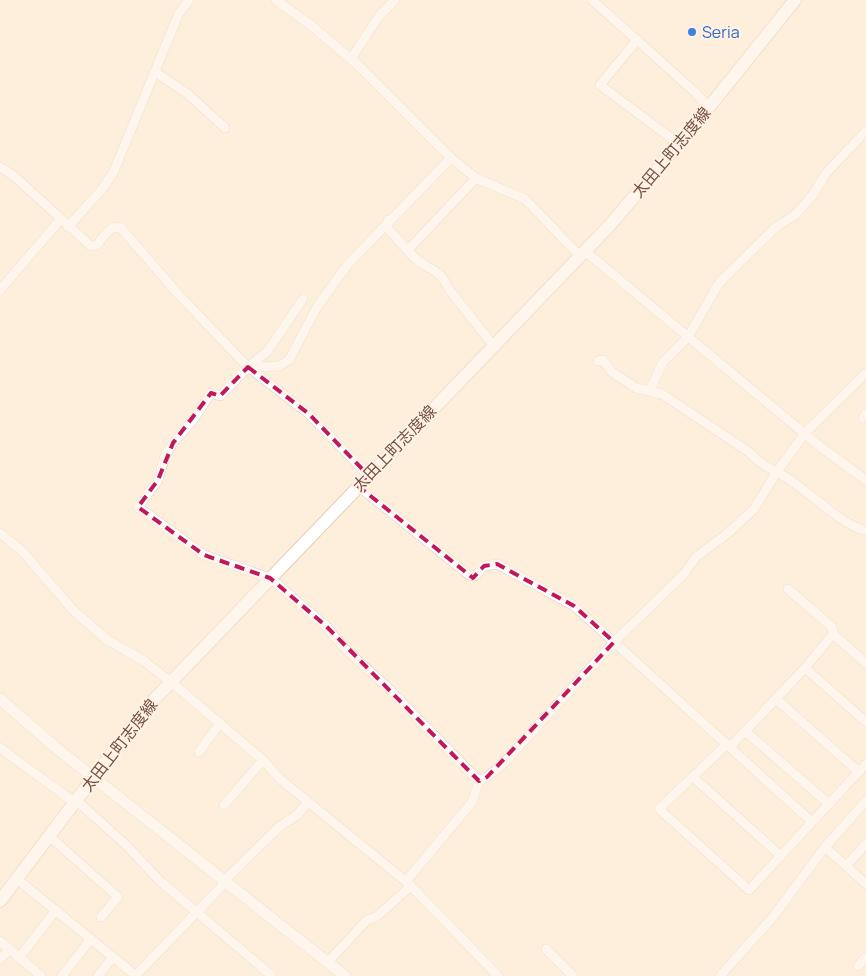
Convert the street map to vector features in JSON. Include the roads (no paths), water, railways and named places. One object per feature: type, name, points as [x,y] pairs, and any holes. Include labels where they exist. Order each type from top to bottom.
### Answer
[{"type":"main road","name":"太田上町志度線","points":[[0,901],[147,707],[582,254],[679,144],[795,0]]},
{"type":"street","points":[[68,226],[103,188],[114,171],[179,13],[189,0]]},
{"type":"street","points":[[276,0],[312,26],[351,59],[451,158],[476,178],[525,199],[582,254],[688,337],[804,433],[866,480]]},
{"type":"street","points":[[351,59],[379,16],[395,0]]},
{"type":"street","points":[[592,0],[696,93],[709,108]]},
{"type":"street","points":[[637,40],[600,85],[679,144]]},
{"type":"street","points":[[155,72],[188,94],[225,128]]},
{"type":"street","points":[[650,390],[663,362],[688,337],[719,283],[776,227],[795,215],[812,196],[828,172],[866,132]]},
{"type":"street","points":[[252,367],[280,366],[289,360],[300,342],[306,324],[348,264],[388,220],[451,158]]},
{"type":"street","points":[[0,167],[14,176],[60,220],[94,247],[108,230],[113,227],[120,227],[180,296],[252,367],[309,414],[368,475]]},
{"type":"street","points":[[408,250],[476,178]]},
{"type":"street","points":[[0,290],[60,220]]},
{"type":"street","points":[[388,220],[388,229],[418,260],[436,270],[445,279],[448,288],[494,346]]},
{"type":"street","points":[[303,300],[279,338],[267,352],[220,396],[211,393],[193,420],[173,443],[165,456],[158,480],[138,507],[204,556],[270,578],[326,626],[344,648],[385,685],[479,781]]},
{"type":"street","points":[[598,361],[603,360],[612,372],[636,388],[662,394],[718,430],[831,511],[866,530]]},
{"type":"street","points":[[328,962],[367,920],[376,917],[409,884],[472,802],[479,781],[503,764],[614,642],[684,574],[696,558],[728,533],[754,508],[804,433],[866,373]]},
{"type":"street","points":[[358,486],[470,575],[475,576],[484,566],[497,564],[574,606],[812,822]]},
{"type":"street","points":[[0,533],[23,552],[73,610],[106,639],[144,661],[171,682],[262,760],[280,779],[409,884],[498,976]]},
{"type":"street","points":[[788,589],[832,627],[833,634],[866,663]]},
{"type":"street","points":[[833,634],[805,668],[733,744],[726,745],[659,809],[750,890],[866,764]]},
{"type":"street","points":[[805,668],[866,722]]},
{"type":"street","points":[[0,699],[37,732],[93,777],[345,976]]},
{"type":"street","points":[[776,699],[859,772]]},
{"type":"street","points":[[199,752],[220,723]]},
{"type":"street","points":[[745,731],[829,804]]},
{"type":"street","points":[[0,748],[75,801],[125,844],[160,881],[198,911],[272,976]]},
{"type":"street","points":[[224,805],[262,760]]},
{"type":"street","points":[[693,777],[781,856]]},
{"type":"street","points":[[720,976],[773,917],[825,847],[866,801]]},
{"type":"street","points":[[17,879],[135,976],[279,827],[297,815],[308,802]]},
{"type":"street","points":[[49,836],[118,896],[100,917]]},
{"type":"street","points":[[846,866],[866,844]]},
{"type":"street","points":[[825,847],[866,884]]},
{"type":"street","points":[[19,958],[56,910]]},
{"type":"street","points":[[62,976],[91,939]]},
{"type":"street","points":[[0,941],[41,976]]},
{"type":"street","points":[[546,949],[574,976]]},
{"type":"street","points":[[0,959],[9,950]]},
{"type":"street","points":[[98,976],[113,957]]},
{"type":"street","points":[[858,966],[866,957]]},
{"type":"place","name":"Seria","points":[[692,32]]}]
